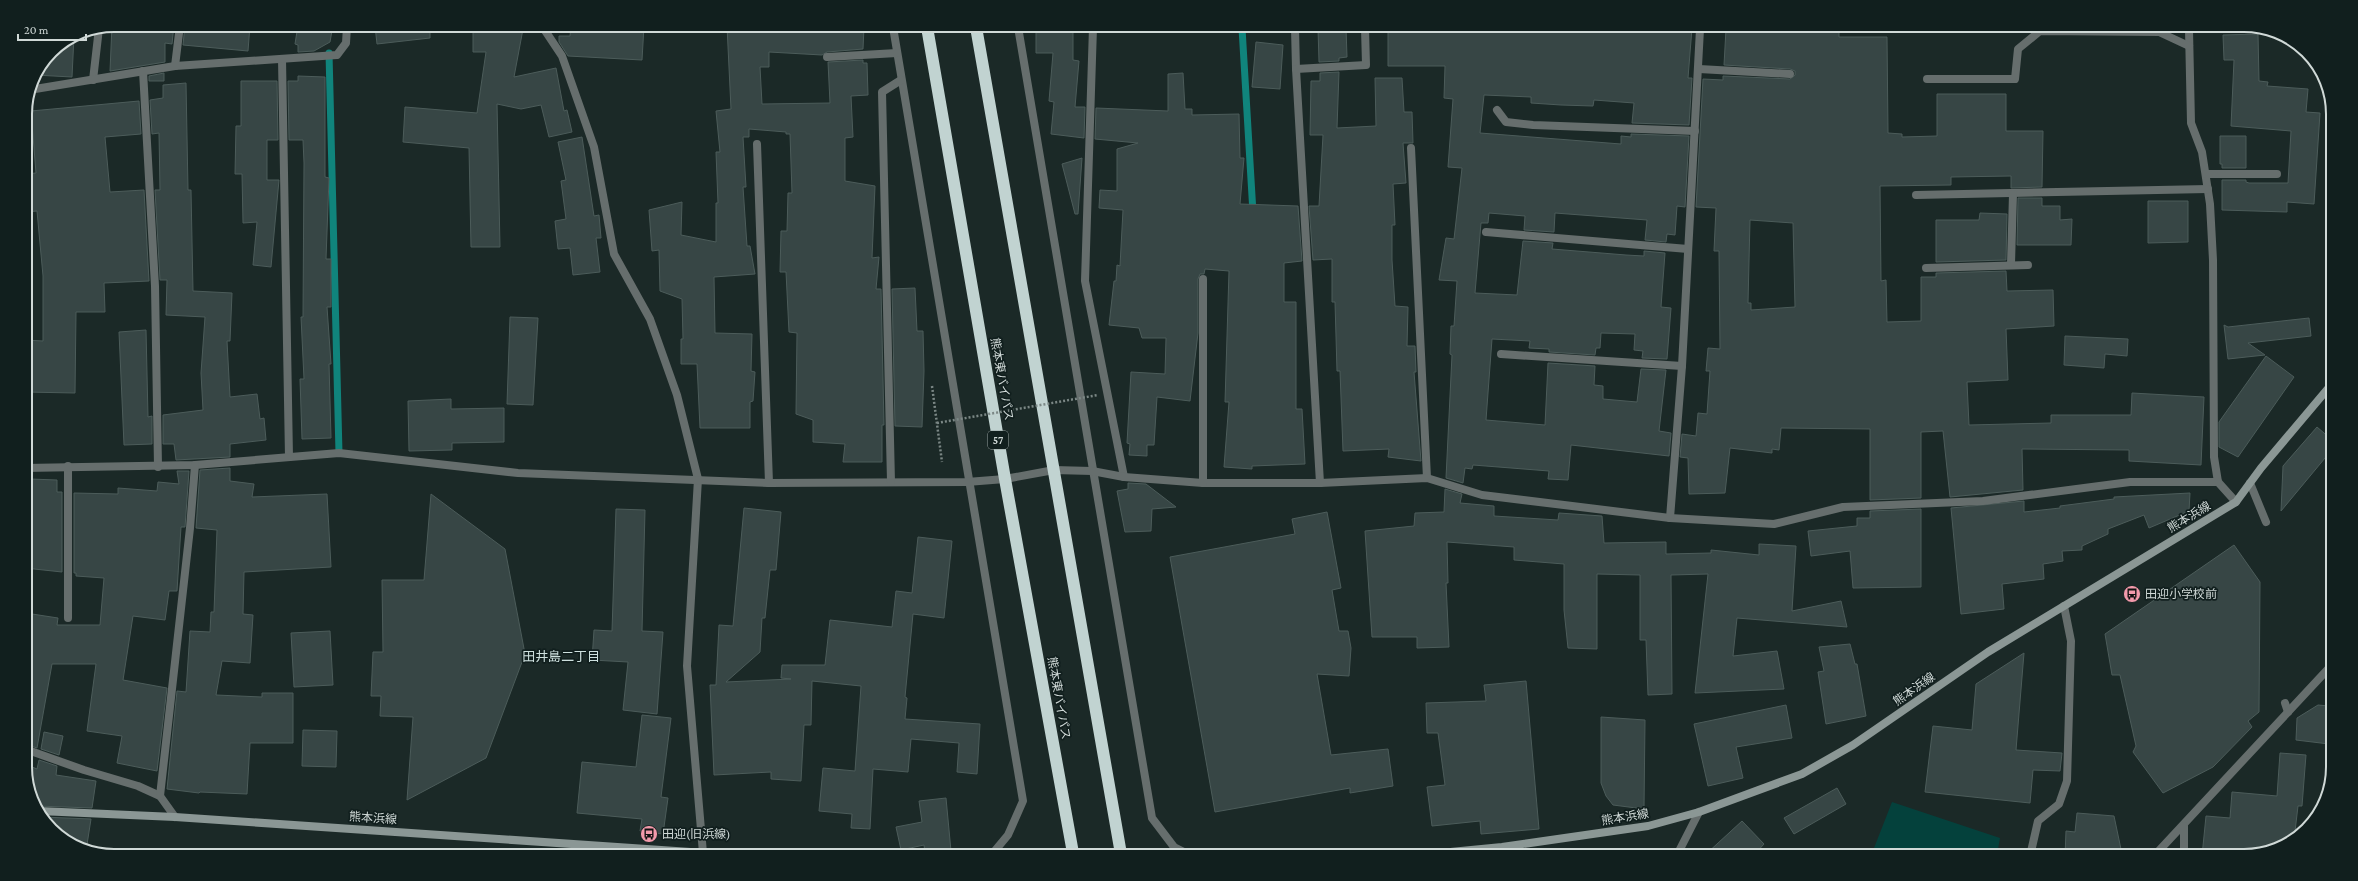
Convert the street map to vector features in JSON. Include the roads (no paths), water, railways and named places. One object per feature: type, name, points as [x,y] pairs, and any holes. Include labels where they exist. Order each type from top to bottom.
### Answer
[{"type":"highway","name":"熊本東バイパス","points":[[928,32],[1005,479],[1072,849]]},
{"type":"highway","points":[[977,32],[1120,849]]},
{"type":"main road","name":"熊本浜線","points":[[1481,849],[1648,826],[1699,812],[1802,774],[1815,767],[1853,745],[1988,652],[2236,502],[2326,391]]},
{"type":"main road","name":"熊本浜線","points":[[45,811],[174,817],[645,849]]},
{"type":"street","points":[[175,66],[179,32]]},
{"type":"street","points":[[36,89],[175,66],[338,55],[346,43],[347,32]]},
{"type":"street","points":[[546,32],[562,56],[592,140],[614,254],[650,319],[678,395],[698,479],[687,666],[704,849]]},
{"type":"street","points":[[894,32],[967,482],[1023,801],[1008,835],[996,849]]},
{"type":"street","points":[[1019,32],[1152,818],[1174,847],[1178,849]]},
{"type":"street","points":[[1093,32],[1085,280],[1124,477]]},
{"type":"street","points":[[1295,32],[1320,483]]},
{"type":"street","points":[[1296,69],[1366,65],[1365,32]]},
{"type":"street","points":[[1670,518],[1682,366],[1700,32]]},
{"type":"street","points":[[1927,79],[2015,79],[2018,49],[2039,32]]},
{"type":"street","points":[[2159,32],[2189,46]]},
{"type":"street","points":[[2189,32],[2191,123],[2202,152],[2206,174],[2213,260],[2214,457],[2218,482],[2236,502]]},
{"type":"street","points":[[93,80],[98,34]]},
{"type":"street","points":[[827,57],[897,53]]},
{"type":"street","points":[[282,59],[289,457]]},
{"type":"street","points":[[1699,69],[1790,74]]},
{"type":"street","points":[[143,71],[155,286],[158,467]]},
{"type":"street","points":[[891,482],[882,92],[901,80]]},
{"type":"street","points":[[1497,110],[1506,122],[1533,125],[1695,131]]},
{"type":"street","points":[[757,144],[769,483]]},
{"type":"street","points":[[1411,148],[1427,478]]},
{"type":"street","points":[[2206,174],[2277,174]]},
{"type":"street","points":[[1916,195],[2208,189]]},
{"type":"street","points":[[2011,264],[2013,194]]},
{"type":"street","points":[[1486,232],[1688,249]]},
{"type":"street","points":[[1926,268],[2011,264],[2028,265]]},
{"type":"street","points":[[1202,483],[1203,279]]},
{"type":"street","points":[[1501,354],[1682,366]]},
{"type":"street","points":[[32,468],[68,466],[158,467],[339,453],[518,472],[769,483],[967,482],[1005,479],[1054,470],[1092,470],[1124,477],[1202,483],[1320,483],[1427,478],[1482,495],[1670,518],[1774,524],[1844,507],[1983,502],[2130,482],[2218,482]]},
{"type":"street","points":[[160,796],[190,528],[195,465]]},
{"type":"street","points":[[68,466],[68,618]]},
{"type":"street","points":[[2250,483],[2266,522]]},
{"type":"street","points":[[2032,849],[2038,821],[2059,804],[2067,781],[2071,641],[2064,606]]},
{"type":"street","points":[[2161,849],[2184,826],[2326,671]]},
{"type":"street","points":[[2286,704],[2288,712]]},
{"type":"street","points":[[32,751],[84,770],[138,786],[160,796],[174,817]]},
{"type":"street","points":[[1680,849],[1699,812]]},
{"type":"street","points":[[2184,826],[2184,849]]},
{"type":"waterway","points":[[1242,32],[1253,213]]},
{"type":"waterway","points":[[329,53],[339,453]]},
{"type":"place","name":"田迎小学校前","points":[[2132,594]]},
{"type":"place","name":"田迎(旧浜線)","points":[[649,834]]},
{"type":"district","name":"田井島二丁目","points":[[561,656]]}]
